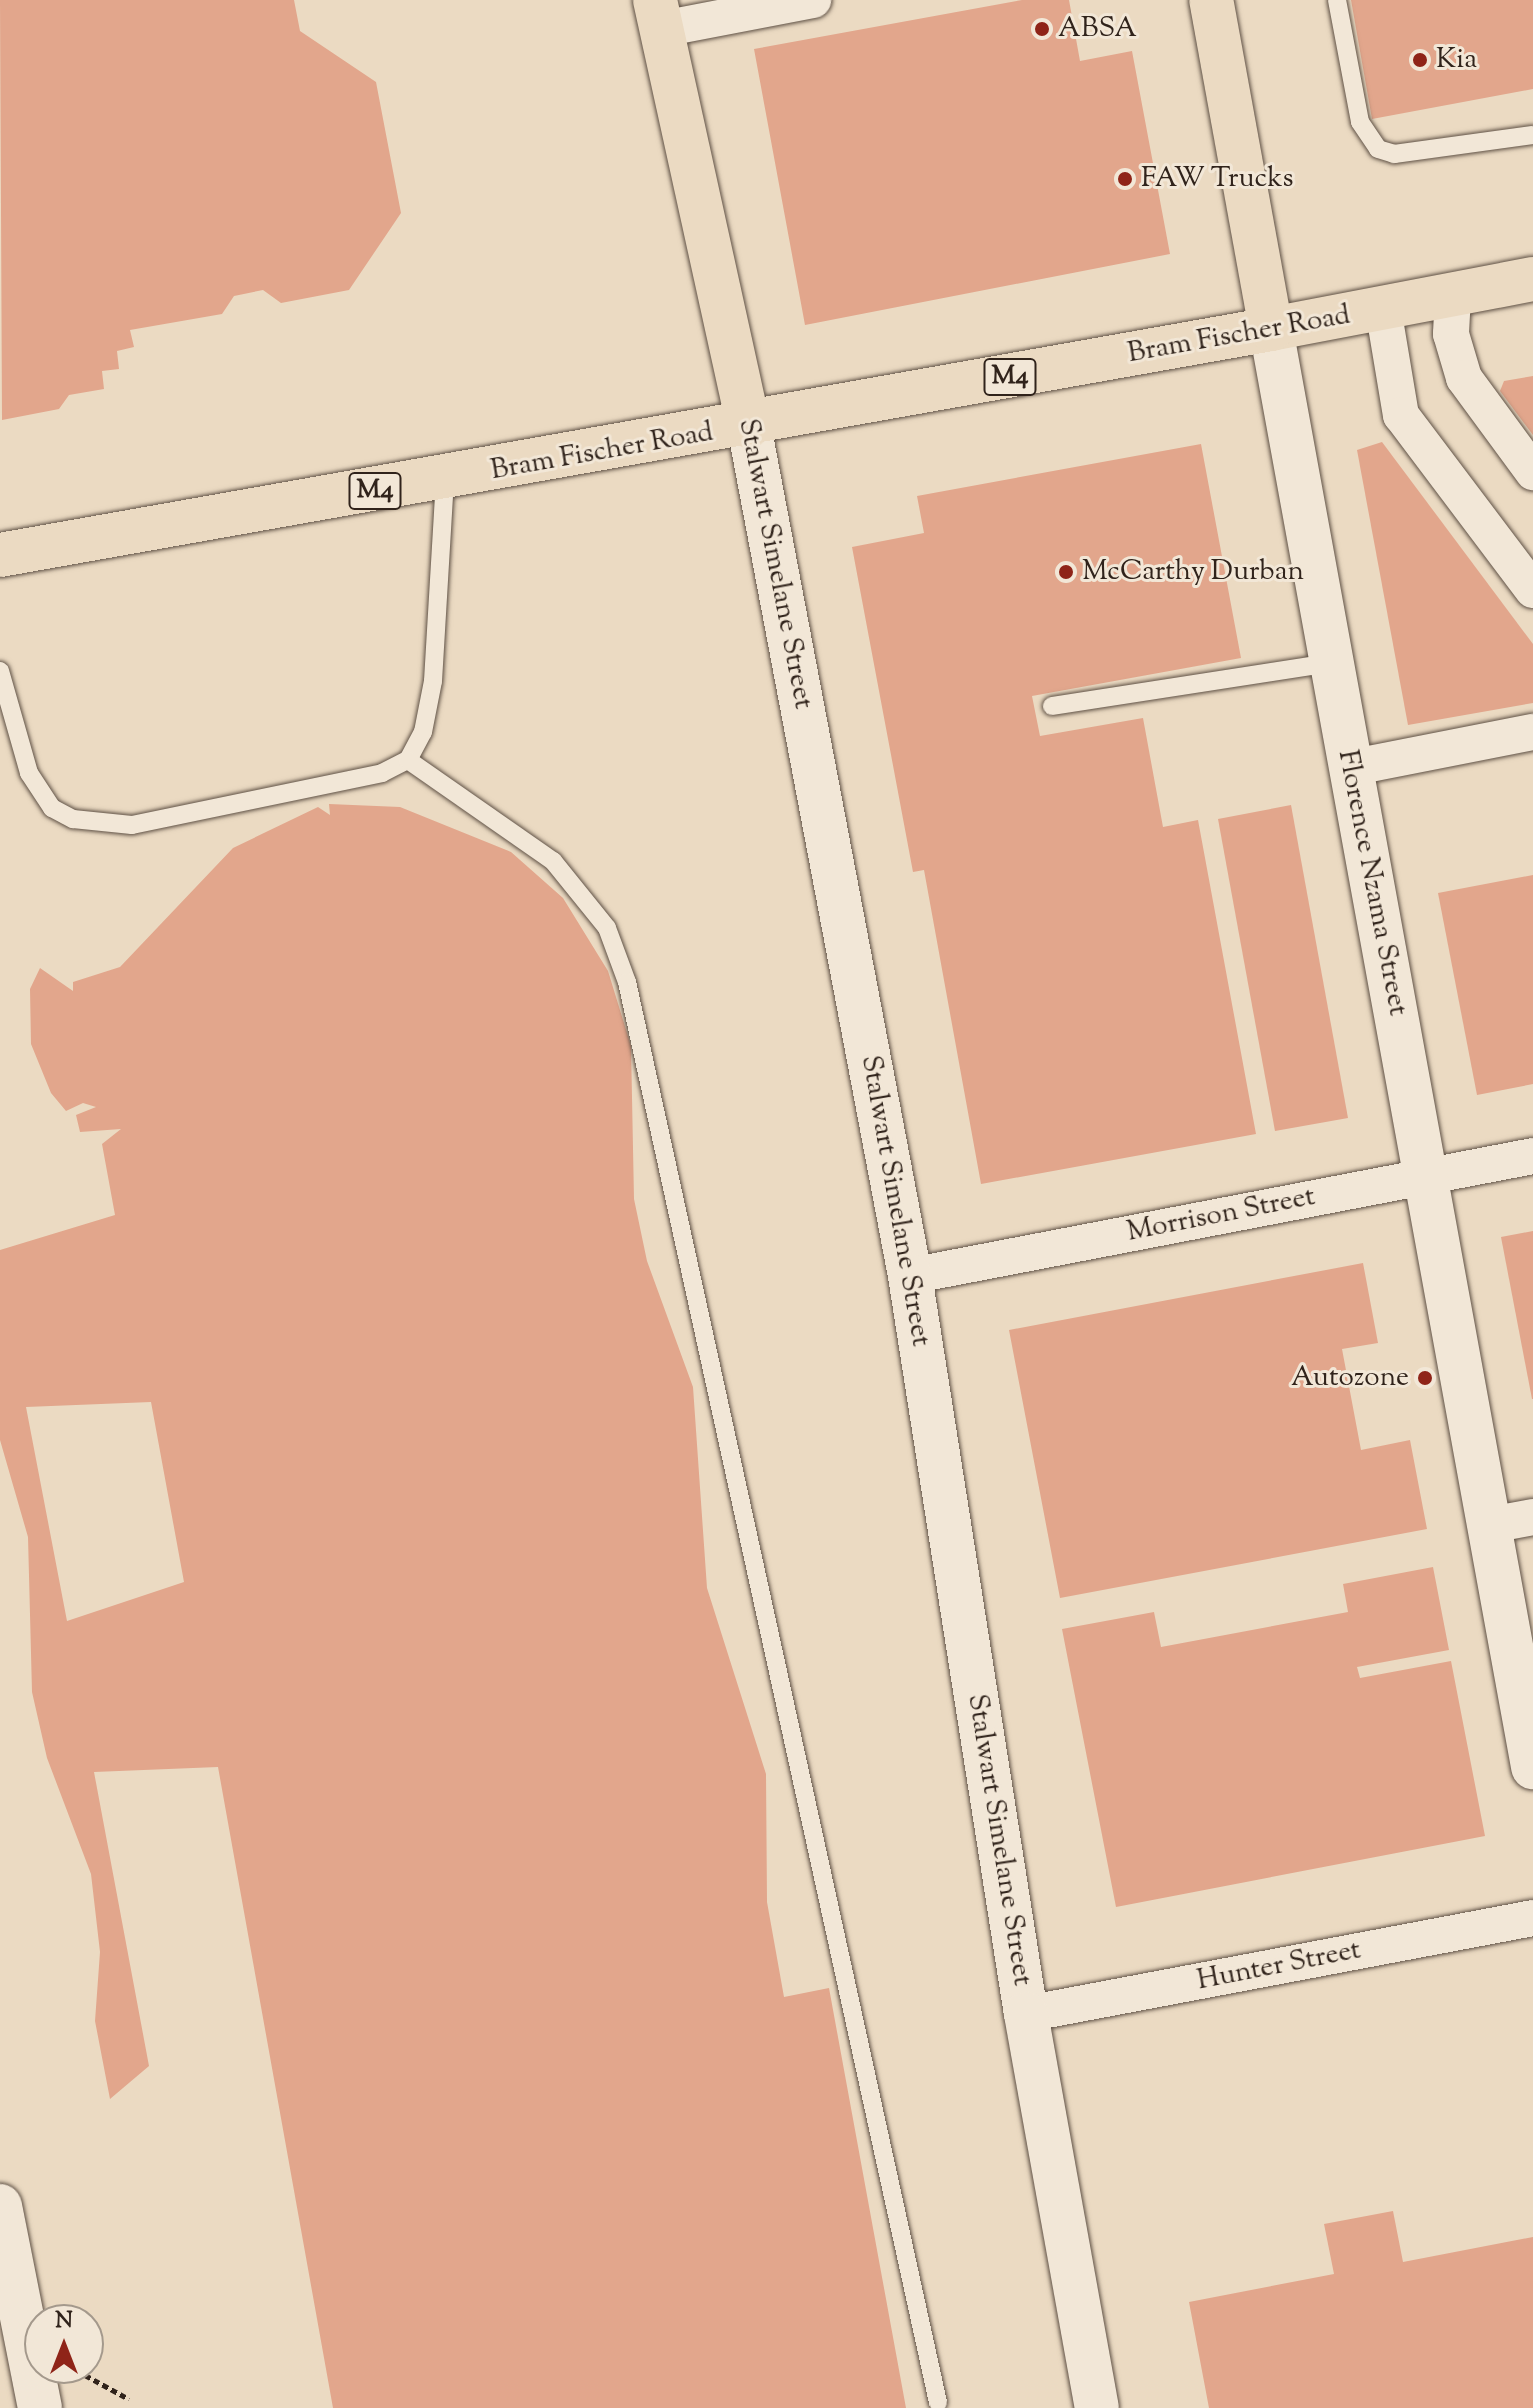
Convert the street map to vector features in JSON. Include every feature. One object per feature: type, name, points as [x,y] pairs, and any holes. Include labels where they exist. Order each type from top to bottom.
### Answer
[{"type":"main road","name":"Florence Nzama Street","points":[[1211,0],[1271,329]]},
{"type":"main road","name":"Stalwart Simelane Street","points":[[659,14],[749,426]]},
{"type":"main road","name":"Bram Fischer Road","points":[[0,555],[749,426],[1533,279]]},
{"type":"street","points":[[659,14],[813,0]]},
{"type":"street","points":[[1453,295],[1451,334],[1464,378],[1533,472]]},
{"type":"street","points":[[1383,308],[1393,397],[1533,590]]},
{"type":"street","name":"Florence Nzama Street","points":[[1271,329],[1349,768],[1429,1174],[1533,1767]]},
{"type":"street","name":"Stalwart Simelane Street","points":[[749,426],[910,1276],[1026,2014],[1097,2408]]},
{"type":"street","points":[[1349,768],[1533,732]]},
{"type":"street","name":"Morrison Street","points":[[910,1276],[1533,1156]]},
{"type":"street","points":[[1490,1525],[1533,1517]]},
{"type":"street","name":"Hunter Street","points":[[1026,2014],[1533,1918]]},
{"type":"street","points":[[0,2206],[40,2408]]},
{"type":"lane","points":[[1337,0],[1360,122],[1378,149],[1394,154],[1533,135]]},
{"type":"lane","points":[[0,671],[40,794],[52,808],[99,825],[382,773],[408,760],[423,732],[433,681],[445,479]]},
{"type":"lane","points":[[1052,706],[1331,663]]},
{"type":"lane","points":[[408,760],[553,861],[607,928],[627,982],[938,2402]]},
{"type":"path","points":[[102,2384],[129,2399]]},
{"type":"building","points":[[0,0],[294,0],[300,31],[376,82],[401,213],[349,290],[281,303],[263,290],[234,296],[222,314],[130,330],[134,347],[117,351],[119,369],[102,371],[104,389],[69,395],[59,409],[2,420]]},
{"type":"building","points":[[1022,0],[1069,0],[1080,61],[1132,51],[1170,254],[805,325],[754,49]]},
{"type":"building","points":[[1351,0],[1533,0],[1533,89],[1372,119]]},
{"type":"building","points":[[1533,376],[1533,435],[1500,391],[1504,381]]},
{"type":"building","points":[[1382,442],[1533,644],[1533,703],[1408,725],[1357,450]]},
{"type":"building","points":[[1201,444],[1241,658],[1032,696],[1040,736],[1143,718],[1163,827],[1198,820],[1256,1134],[981,1184],[924,870],[913,872],[852,547],[924,533],[917,496]]},
{"type":"building","points":[[329,804],[400,807],[511,852],[563,898],[608,971],[631,1046],[634,1199],[647,1261],[693,1387],[707,1588],[766,1774],[767,1902],[784,1997],[829,1988],[906,2408],[333,2408],[218,1767],[94,1772],[149,2066],[110,2099],[95,2021],[100,1952],[91,1874],[47,1758],[32,1692],[28,1537],[0,1440],[0,1250],[115,1215],[102,1144],[121,1129],[80,1132],[76,1115],[96,1107],[83,1103],[66,1111],[51,1093],[31,1044],[30,989],[40,968],[73,991],[73,982],[120,967],[233,848],[318,807],[330,815]],"holes":[[[151,1402],[184,1582],[67,1621],[26,1407]]]},
{"type":"building","points":[[1291,805],[1348,1118],[1275,1131],[1218,819]]},
{"type":"building","points":[[1533,875],[1533,1084],[1477,1095],[1438,893]]},
{"type":"building","points":[[1533,1231],[1533,1399],[1532,1399],[1501,1237]]},
{"type":"building","points":[[1363,1263],[1378,1343],[1342,1349],[1361,1450],[1410,1440],[1427,1529],[1060,1598],[1009,1330]]},
{"type":"building","points":[[1433,1567],[1449,1650],[1357,1667],[1360,1678],[1451,1661],[1485,1836],[1116,1907],[1062,1629],[1154,1612],[1161,1647],[1348,1612],[1343,1584]]},
{"type":"building","points":[[1393,2211],[1403,2262],[1533,2237],[1533,2408],[1209,2408],[1189,2302],[1334,2274],[1324,2224]]},
{"type":"place","name":"ABSA","points":[[1042,29]]},
{"type":"place","name":"Kia","points":[[1420,60]]},
{"type":"place","name":"FAW Trucks","points":[[1125,179]]},
{"type":"place","name":"McCarthy Durban","points":[[1066,572]]},
{"type":"place","name":"Autozone","points":[[1425,1378]]}]
